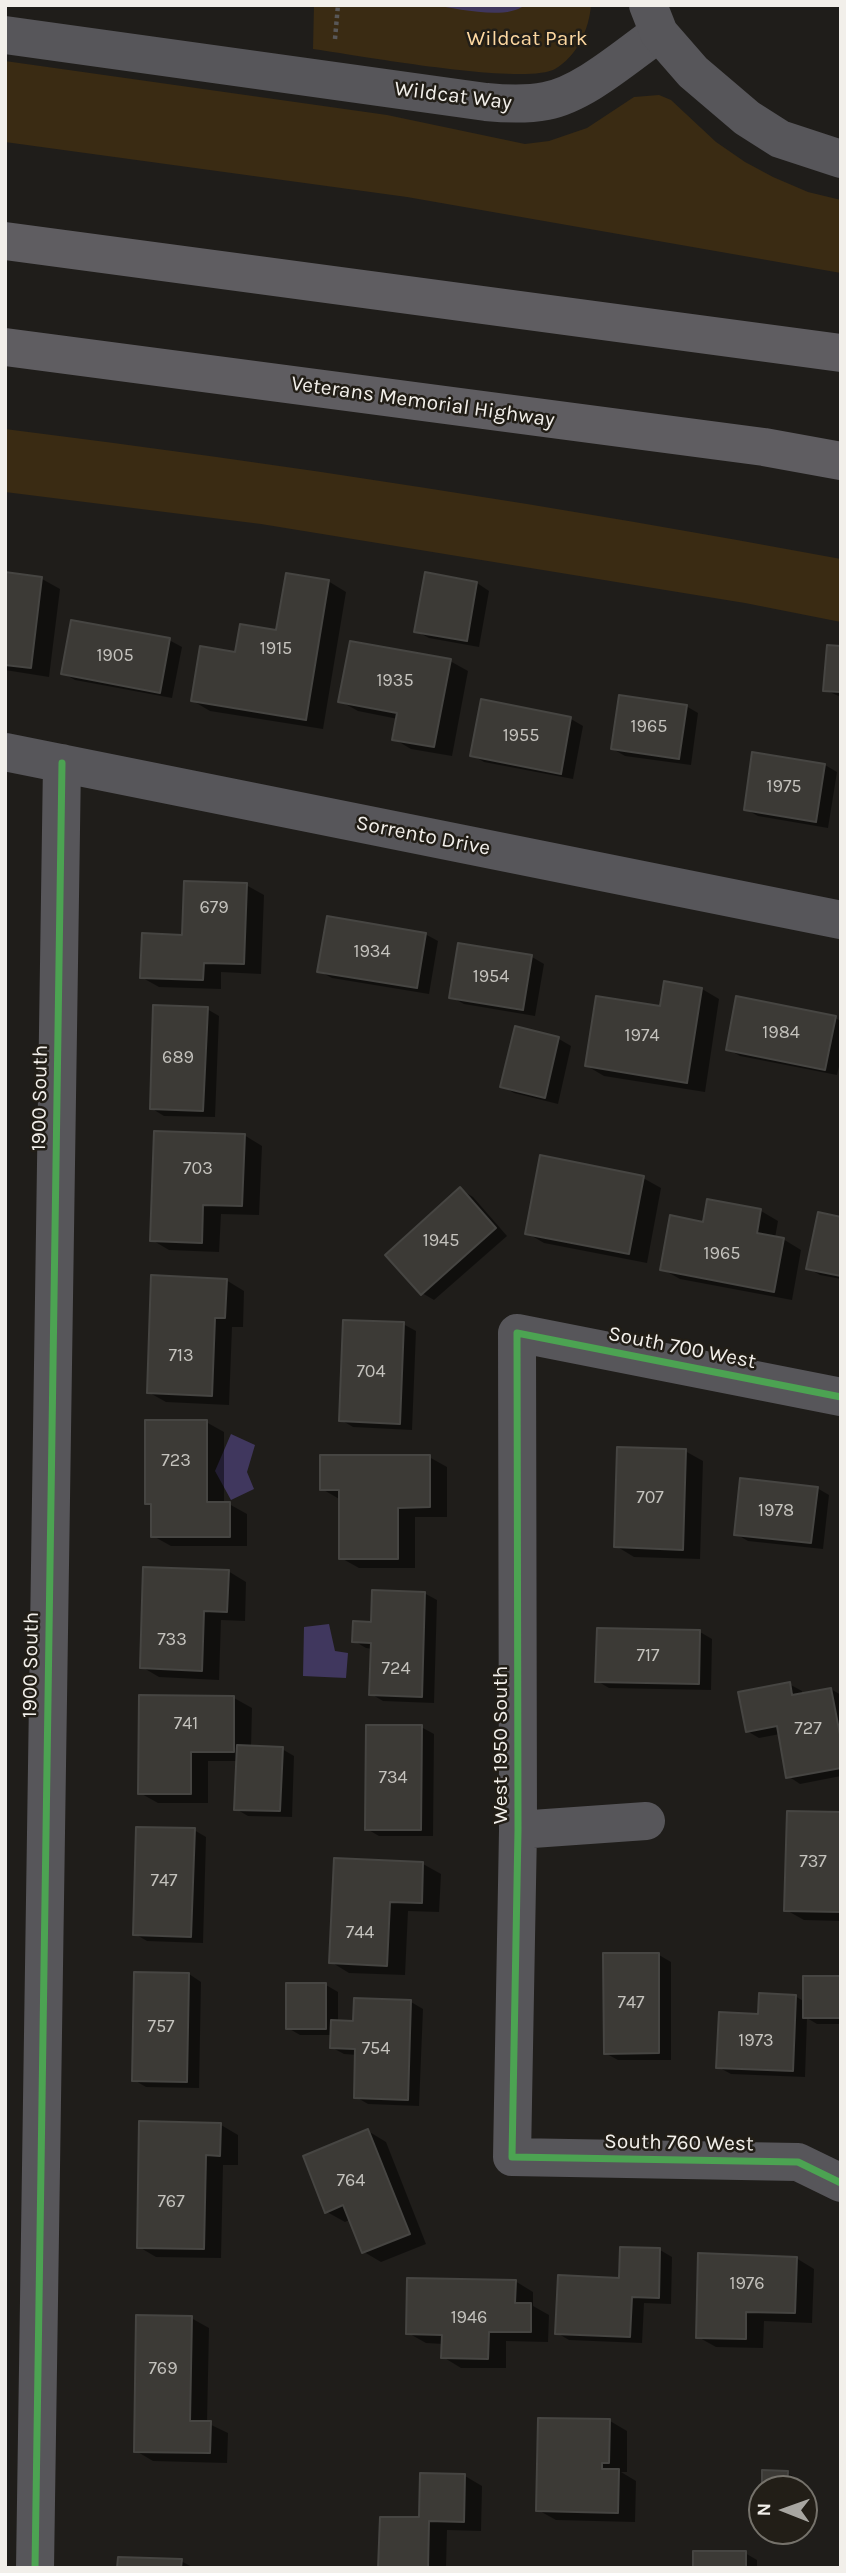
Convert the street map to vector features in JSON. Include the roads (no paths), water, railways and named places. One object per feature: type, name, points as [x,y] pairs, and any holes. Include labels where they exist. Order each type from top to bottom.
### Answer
[{"type":"highway","points":[[5,241],[841,353]]},
{"type":"highway","name":"Veterans Memorial Highway","points":[[5,347],[764,447],[841,461]]},
{"type":"street","name":"Wildcat Way","points":[[5,35],[521,105],[549,101],[575,90],[653,19],[693,72],[747,118],[780,139],[841,159]]},
{"type":"street","name":"Sorrento Drive","points":[[5,752],[841,920]]},
{"type":"street","name":"1900 South","points":[[35,2568],[62,764]]},
{"type":"street","name":"South 700 West","points":[[517,1333],[841,1397]]},
{"type":"street","name":"West 1950 South","points":[[512,2157],[518,1830],[517,1333]]},
{"type":"street","points":[[518,1830],[646,1821]]},
{"type":"street","name":"South 760 West","points":[[512,2157],[797,2162],[841,2183]]},
{"type":"park label","name":"Wildcat Park","points":[[527,39]]}]
